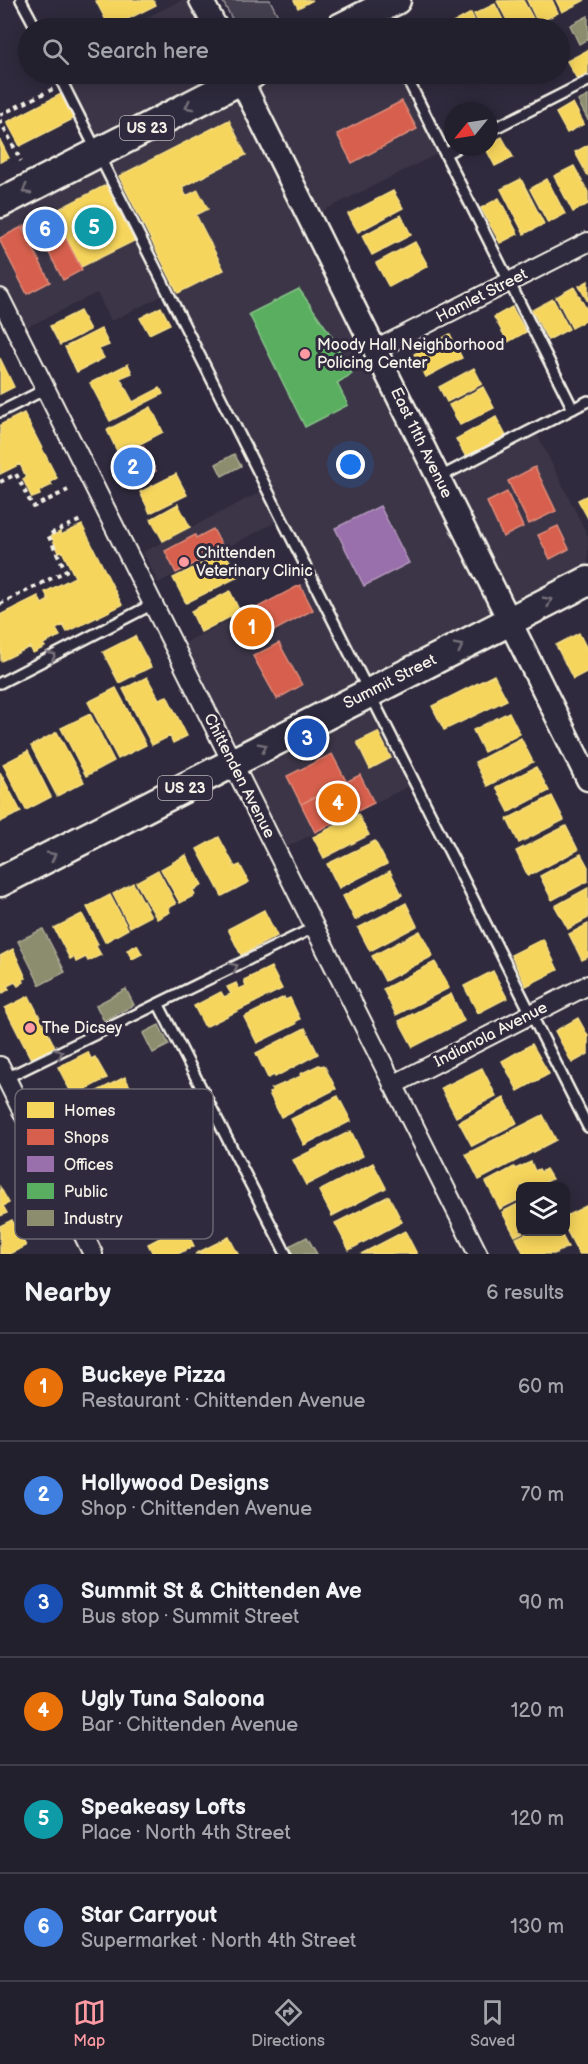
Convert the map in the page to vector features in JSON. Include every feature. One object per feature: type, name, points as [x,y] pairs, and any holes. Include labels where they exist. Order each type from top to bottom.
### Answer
[{"type":"main road","points":[[359,18],[378,8]]},
{"type":"main road","name":"US 23","points":[[0,203],[227,84]]},
{"type":"main road","name":"Summit Street","points":[[0,882],[588,581]]},
{"type":"street","points":[[201,0],[211,18]]},
{"type":"street","name":"East 11th Avenue","points":[[248,84],[375,350],[588,779]]},
{"type":"street","name":"Hamlet Street","points":[[375,350],[588,242]]},
{"type":"street","name":"Chittenden Avenue","points":[[0,298],[478,1254]]},
{"type":"street","name":"Indianola Avenue","points":[[393,1085],[588,985]]},
{"type":"street","points":[[2,1075],[15,1101]]},
{"type":"street","points":[[85,1239],[93,1254]]},
{"type":"lane","points":[[21,0],[31,18]]},
{"type":"lane","points":[[498,126],[588,81]]},
{"type":"lane","points":[[64,84],[588,1127]]},
{"type":"lane","points":[[410,84],[444,152]]},
{"type":"lane","points":[[446,156],[573,409]]},
{"type":"lane","points":[[0,412],[46,389]]},
{"type":"lane","points":[[438,478],[588,401]]},
{"type":"lane","points":[[0,683],[153,604]]},
{"type":"lane","points":[[2,1075],[159,1005],[315,927]]},
{"type":"lane","points":[[159,1005],[202,1089]]},
{"type":"lane","points":[[213,1111],[286,1254]]},
{"type":"path","points":[[21,161],[0,117],[64,84]]},
{"type":"path","points":[[0,482],[16,474],[33,507],[68,490]]},
{"type":"path","points":[[0,604],[66,571],[48,535],[82,519]]},
{"type":"shaded area","points":[[182,0],[196,0],[205,18],[145,18]]},
{"type":"shaded area","points":[[222,0],[270,0],[279,18],[232,18]]},
{"type":"shaded area","points":[[63,84],[415,84],[444,143],[444,150],[307,219],[435,477],[534,428],[588,536],[588,586],[371,694],[415,783],[277,852],[168,651],[313,579],[170,292],[111,321],[97,293],[17,332],[0,298],[0,200],[97,152]]},
{"type":"shaded area","points":[[264,490],[280,520],[158,583],[143,552]]},
{"type":"building: Homes","points":[[153,0],[156,5],[130,18],[105,18],[96,1]]},
{"type":"building: Homes","points":[[294,0],[313,0],[298,8]]},
{"type":"building: Homes","points":[[523,0],[533,18],[506,18],[497,1]]},
{"type":"building: Homes","points":[[527,0],[552,0],[558,13],[548,18],[536,18]]},
{"type":"building: Homes","points":[[556,0],[585,0],[562,12]]},
{"type":"building: Homes","points":[[495,4],[502,18],[476,18],[474,14]]},
{"type":"building: Homes","points":[[471,13],[473,18],[462,18]]},
{"type":"building: Homes","points":[[588,50],[588,73],[577,79],[570,66],[570,59]]},
{"type":"building: Homes","points":[[63,93],[75,118],[20,146],[7,122]]},
{"type":"building: Homes","points":[[573,103],[584,124],[567,133],[556,113]]},
{"type":"building: Homes","points":[[229,120],[246,155],[182,187],[186,196],[198,190],[208,209],[196,215],[224,270],[178,293],[119,176]]},
{"type":"building: Homes","points":[[502,137],[513,157],[495,166],[490,156],[498,156],[498,139]]},
{"type":"building: Homes","points":[[0,140],[9,158],[0,162]]},
{"type":"building: Homes","points":[[588,145],[588,176],[575,152]]},
{"type":"building: Homes","points":[[574,166],[588,192],[588,204],[573,212],[554,176]]},
{"type":"building: Homes","points":[[521,179],[544,224],[524,234],[501,189]]},
{"type":"building: Homes","points":[[547,179],[565,214],[548,223],[530,189]]},
{"type":"building: Homes","points":[[106,185],[134,241],[81,267],[53,212]]},
{"type":"building: Homes","points":[[393,191],[403,208],[358,232],[348,214]]},
{"type":"building: Homes","points":[[499,198],[518,234],[500,243],[481,208]]},
{"type":"building: Homes","points":[[401,215],[411,235],[372,255],[362,236]]},
{"type":"building: Homes","points":[[415,242],[428,266],[389,287],[376,263]]},
{"type":"building: Homes","points":[[588,281],[588,302],[579,286]]},
{"type":"building: Homes","points":[[574,287],[588,312],[588,319],[572,328],[556,297]]},
{"type":"building: Homes","points":[[553,299],[569,329],[548,340],[532,310]]},
{"type":"building: Homes","points":[[161,307],[170,324],[149,334],[140,318]]},
{"type":"building: Homes","points":[[512,307],[526,332],[508,342],[494,317]]},
{"type":"building: Homes","points":[[80,311],[90,330],[60,345],[50,326]]},
{"type":"building: Homes","points":[[101,329],[109,345],[99,349],[104,358],[77,372],[65,347]]},
{"type":"building: Homes","points":[[450,334],[462,358],[426,377],[414,354]]},
{"type":"building: Homes","points":[[0,358],[14,387],[0,394]]},
{"type":"building: Homes","points":[[128,364],[132,373],[120,378],[133,402],[160,388],[163,394],[110,421],[90,383]]},
{"type":"building: Homes","points":[[474,368],[482,384],[447,402],[439,387]]},
{"type":"building: Homes","points":[[483,387],[494,408],[460,425],[449,405]]},
{"type":"building: Homes","points":[[151,407],[163,432],[119,455],[107,430]]},
{"type":"building: Homes","points":[[24,413],[57,478],[50,482],[52,485],[39,491],[40,495],[32,498],[23,479],[26,477],[20,464],[0,474],[0,425]]},
{"type":"building: Homes","points":[[496,417],[506,436],[466,457],[456,439]]},
{"type":"building: Homes","points":[[176,474],[187,495],[150,513],[140,492]]},
{"type":"building: Homes","points":[[588,495],[588,518],[578,500]]},
{"type":"building: Homes","points":[[178,504],[190,527],[163,541],[151,519]]},
{"type":"building: Homes","points":[[82,525],[122,605],[67,632],[63,625],[56,629],[60,636],[43,644],[45,647],[33,653],[30,647],[1,661],[0,615],[38,596],[42,604],[49,600],[45,592],[75,577],[62,551],[59,552],[51,536],[60,532],[61,535]]},
{"type":"building: Homes","points":[[225,552],[238,577],[186,603],[173,578]]},
{"type":"building: Homes","points":[[230,591],[240,612],[201,632],[191,611]]},
{"type":"building: Homes","points":[[579,633],[588,651],[588,671],[573,679],[556,645]]},
{"type":"building: Homes","points":[[135,636],[151,667],[119,683],[103,652]]},
{"type":"building: Homes","points":[[494,675],[507,700],[444,730],[432,706]]},
{"type":"building: Homes","points":[[147,677],[159,699],[167,696],[187,736],[173,743],[170,736],[152,745],[123,689]]},
{"type":"building: Homes","points":[[116,688],[146,745],[118,759],[88,702]]},
{"type":"building: Homes","points":[[509,712],[520,734],[484,752],[473,730]]},
{"type":"building: Homes","points":[[90,714],[114,761],[86,776],[61,728]]},
{"type":"building: Homes","points":[[57,732],[84,782],[57,796],[31,746]]},
{"type":"building: Homes","points":[[378,732],[391,758],[370,769],[357,742]]},
{"type":"building: Homes","points":[[521,738],[533,762],[487,786],[475,762]]},
{"type":"building: Homes","points":[[28,751],[51,797],[26,810],[3,764]]},
{"type":"building: Homes","points":[[536,767],[549,791],[509,812],[496,787]]},
{"type":"building: Homes","points":[[0,772],[21,812],[0,822]]},
{"type":"building: Homes","points":[[552,796],[564,820],[519,843],[507,819]]},
{"type":"building: Homes","points":[[358,814],[369,835],[324,858],[313,837]]},
{"type":"building: Homes","points":[[566,826],[578,850],[528,876],[516,851]]},
{"type":"building: Homes","points":[[219,837],[235,867],[240,865],[249,882],[222,896],[197,849]]},
{"type":"building: Homes","points":[[375,841],[387,864],[339,888],[327,864]]},
{"type":"building: Homes","points":[[581,854],[588,867],[588,881],[552,900],[540,876]]},
{"type":"building: Homes","points":[[186,855],[202,885],[193,890],[195,895],[180,903],[161,869]]},
{"type":"building: Homes","points":[[158,870],[176,904],[168,908],[170,912],[157,919],[136,882]]},
{"type":"building: Homes","points":[[390,871],[402,895],[355,920],[343,896]]},
{"type":"building: Homes","points":[[133,883],[151,916],[130,927],[113,894]]},
{"type":"building: Homes","points":[[588,888],[588,918],[568,929],[555,906]]},
{"type":"building: Homes","points":[[110,895],[128,929],[105,942],[87,907]]},
{"type":"building: Homes","points":[[406,903],[417,926],[370,951],[358,928]]},
{"type":"building: Homes","points":[[264,910],[277,936],[241,955],[228,929]]},
{"type":"building: Homes","points":[[82,914],[98,944],[96,946],[101,955],[88,961],[86,957],[76,962],[74,957],[70,959],[54,928]]},
{"type":"building: Homes","points":[[588,924],[588,957],[582,960],[569,934]]},
{"type":"building: Homes","points":[[420,931],[433,956],[385,981],[372,956]]},
{"type":"building: Homes","points":[[543,939],[558,970],[526,986],[511,955]]},
{"type":"building: Homes","points":[[137,945],[142,954],[132,959],[127,950]]},
{"type":"building: Homes","points":[[13,949],[26,978],[18,986],[15,982],[7,986],[9,989],[3,993],[0,989],[0,956]]},
{"type":"building: Homes","points":[[435,962],[449,988],[396,1015],[383,989]]},
{"type":"building: Homes","points":[[271,967],[282,989],[205,1027],[194,1006],[221,992],[224,997],[231,994],[227,987],[236,983],[239,989],[246,986],[244,980]]},
{"type":"building: Homes","points":[[493,971],[507,998],[478,1013],[464,986]]},
{"type":"building: Homes","points":[[451,994],[464,1021],[413,1047],[399,1021]]},
{"type":"building: Homes","name":"The Dicsey","points":[[29,996],[55,1047],[31,1059],[5,1008]]},
{"type":"building: Homes","points":[[284,997],[285,1000],[290,998],[300,1019],[295,1022],[296,1024],[257,1043],[244,1017]]},
{"type":"building: Homes","points":[[578,1018],[588,1036],[588,1054],[572,1063],[555,1031]]},
{"type":"building: Homes","points":[[305,1028],[318,1054],[275,1077],[274,1075],[268,1078],[256,1053]]},
{"type":"building: Homes","points":[[532,1044],[549,1074],[518,1091],[502,1061]]},
{"type":"building: Homes","points":[[88,1052],[91,1059],[95,1057],[107,1078],[86,1089],[69,1089],[58,1067]]},
{"type":"building: Homes","points":[[319,1065],[324,1065],[336,1089],[281,1117],[269,1093],[271,1089]]},
{"type":"building: Homes","points":[[482,1068],[496,1096],[456,1117],[441,1088]]},
{"type":"building: Homes","points":[[125,1077],[131,1089],[101,1089]]},
{"type":"building: Homes","points":[[338,1096],[351,1121],[304,1145],[291,1119]]},
{"type":"building: Homes","points":[[504,1098],[517,1123],[472,1146],[459,1122]]},
{"type":"building: Homes","points":[[543,1115],[556,1140],[479,1180],[466,1154]]},
{"type":"building: Homes","points":[[351,1131],[363,1156],[306,1185],[293,1160]]},
{"type":"building: Homes","points":[[531,1162],[535,1171],[539,1169],[541,1172],[546,1169],[552,1179],[546,1182],[516,1182],[516,1201],[500,1209],[486,1182],[514,1167],[515,1169]]},
{"type":"building: Homes","points":[[373,1163],[386,1188],[332,1216],[319,1191]]},
{"type":"building: Homes","points":[[0,1187],[9,1203],[3,1206],[7,1213],[0,1216]]},
{"type":"building: Homes","points":[[389,1196],[402,1222],[349,1250],[335,1223]]},
{"type":"building: Homes","points":[[516,1205],[516,1236],[515,1236],[502,1212]]},
{"type":"building: Homes","points":[[588,1205],[588,1254],[579,1254],[570,1236],[570,1214]]},
{"type":"building: Homes","points":[[12,1220],[15,1226],[15,1239],[22,1239],[26,1246],[10,1254],[0,1254],[0,1226]]},
{"type":"building: Homes","points":[[405,1231],[417,1254],[361,1254]]},
{"type":"building: Homes","points":[[520,1236],[562,1236],[568,1247],[554,1254],[524,1254],[516,1238]]},
{"type":"building: Homes","points":[[229,1237],[238,1254],[195,1254]]},
{"type":"building: Homes","points":[[158,1239],[190,1239],[194,1246],[178,1254],[153,1254],[148,1244]]},
{"type":"building: Shops","points":[[402,101],[417,129],[352,163],[337,134]]},
{"type":"building: Shops","points":[[52,212],[82,270],[63,280],[45,245],[36,249],[24,226]]},
{"type":"building: Shops","points":[[22,227],[50,282],[27,294],[0,241],[0,238]]},
{"type":"building: Shops","points":[[143,446],[156,471],[123,487],[111,463]]},
{"type":"building: Shops","points":[[535,467],[556,511],[529,524],[508,481]]},
{"type":"building: Shops","points":[[507,492],[523,527],[503,537],[487,502]]},
{"type":"building: Shops","points":[[558,526],[569,549],[550,559],[538,535]]},
{"type":"building: Shops","name":"Chittenden Veterinary Clinic","points":[[213,529],[224,549],[176,573],[165,551],[195,535],[196,538]]},
{"type":"building: Shops","points":[[300,585],[313,610],[249,644],[235,619]]},
{"type":"building: Shops","points":[[279,643],[302,685],[277,699],[253,656]]},
{"type":"building: Shops","points":[[332,754],[346,781],[301,804],[287,776]]},
{"type":"building: Shops","points":[[360,775],[374,803],[315,832],[301,804]]},
{"type":"building: Offices","points":[[380,506],[409,563],[364,586],[335,528]]},
{"type":"building: Public","name":"Moody Hall Neighborhood Policing Center","points":[[299,289],[331,335],[352,374],[337,383],[348,405],[305,427],[249,314]]},
{"type":"building: Industry","points":[[588,16],[588,39],[579,44],[570,25]]},
{"type":"building: Industry","points":[[588,96],[588,120],[578,101]]},
{"type":"building: Industry","points":[[234,454],[241,466],[222,476],[216,464]]},
{"type":"building: Industry","points":[[43,929],[65,972],[40,985],[18,941]]},
{"type":"building: Industry","points":[[126,989],[134,1005],[104,1021],[96,1005]]},
{"type":"building: Industry","points":[[159,1025],[169,1045],[153,1053],[143,1033]]},
{"type":"building: Industry","points":[[307,1237],[317,1254],[293,1254],[289,1246]]},
{"type":"place","name":"Speakeasy Lofts","points":[[94,227]]},
{"type":"place","name":"Star Carryout","points":[[45,229]]},
{"type":"place","name":"Moody Hall Neighborhood Policing Center","points":[[305,354]]},
{"type":"place","name":"Hollywood Designs","points":[[133,467]]},
{"type":"place","name":"Chittenden Veterinary Clinic","points":[[184,562]]},
{"type":"place","name":"Buckeye Pizza","points":[[252,627]]},
{"type":"place","name":"Summit St & Chittenden Ave","points":[[307,738]]},
{"type":"place","name":"Ugly Tuna Saloona","points":[[338,803]]},
{"type":"place","name":"The Dicsey","points":[[30,1028]]}]
